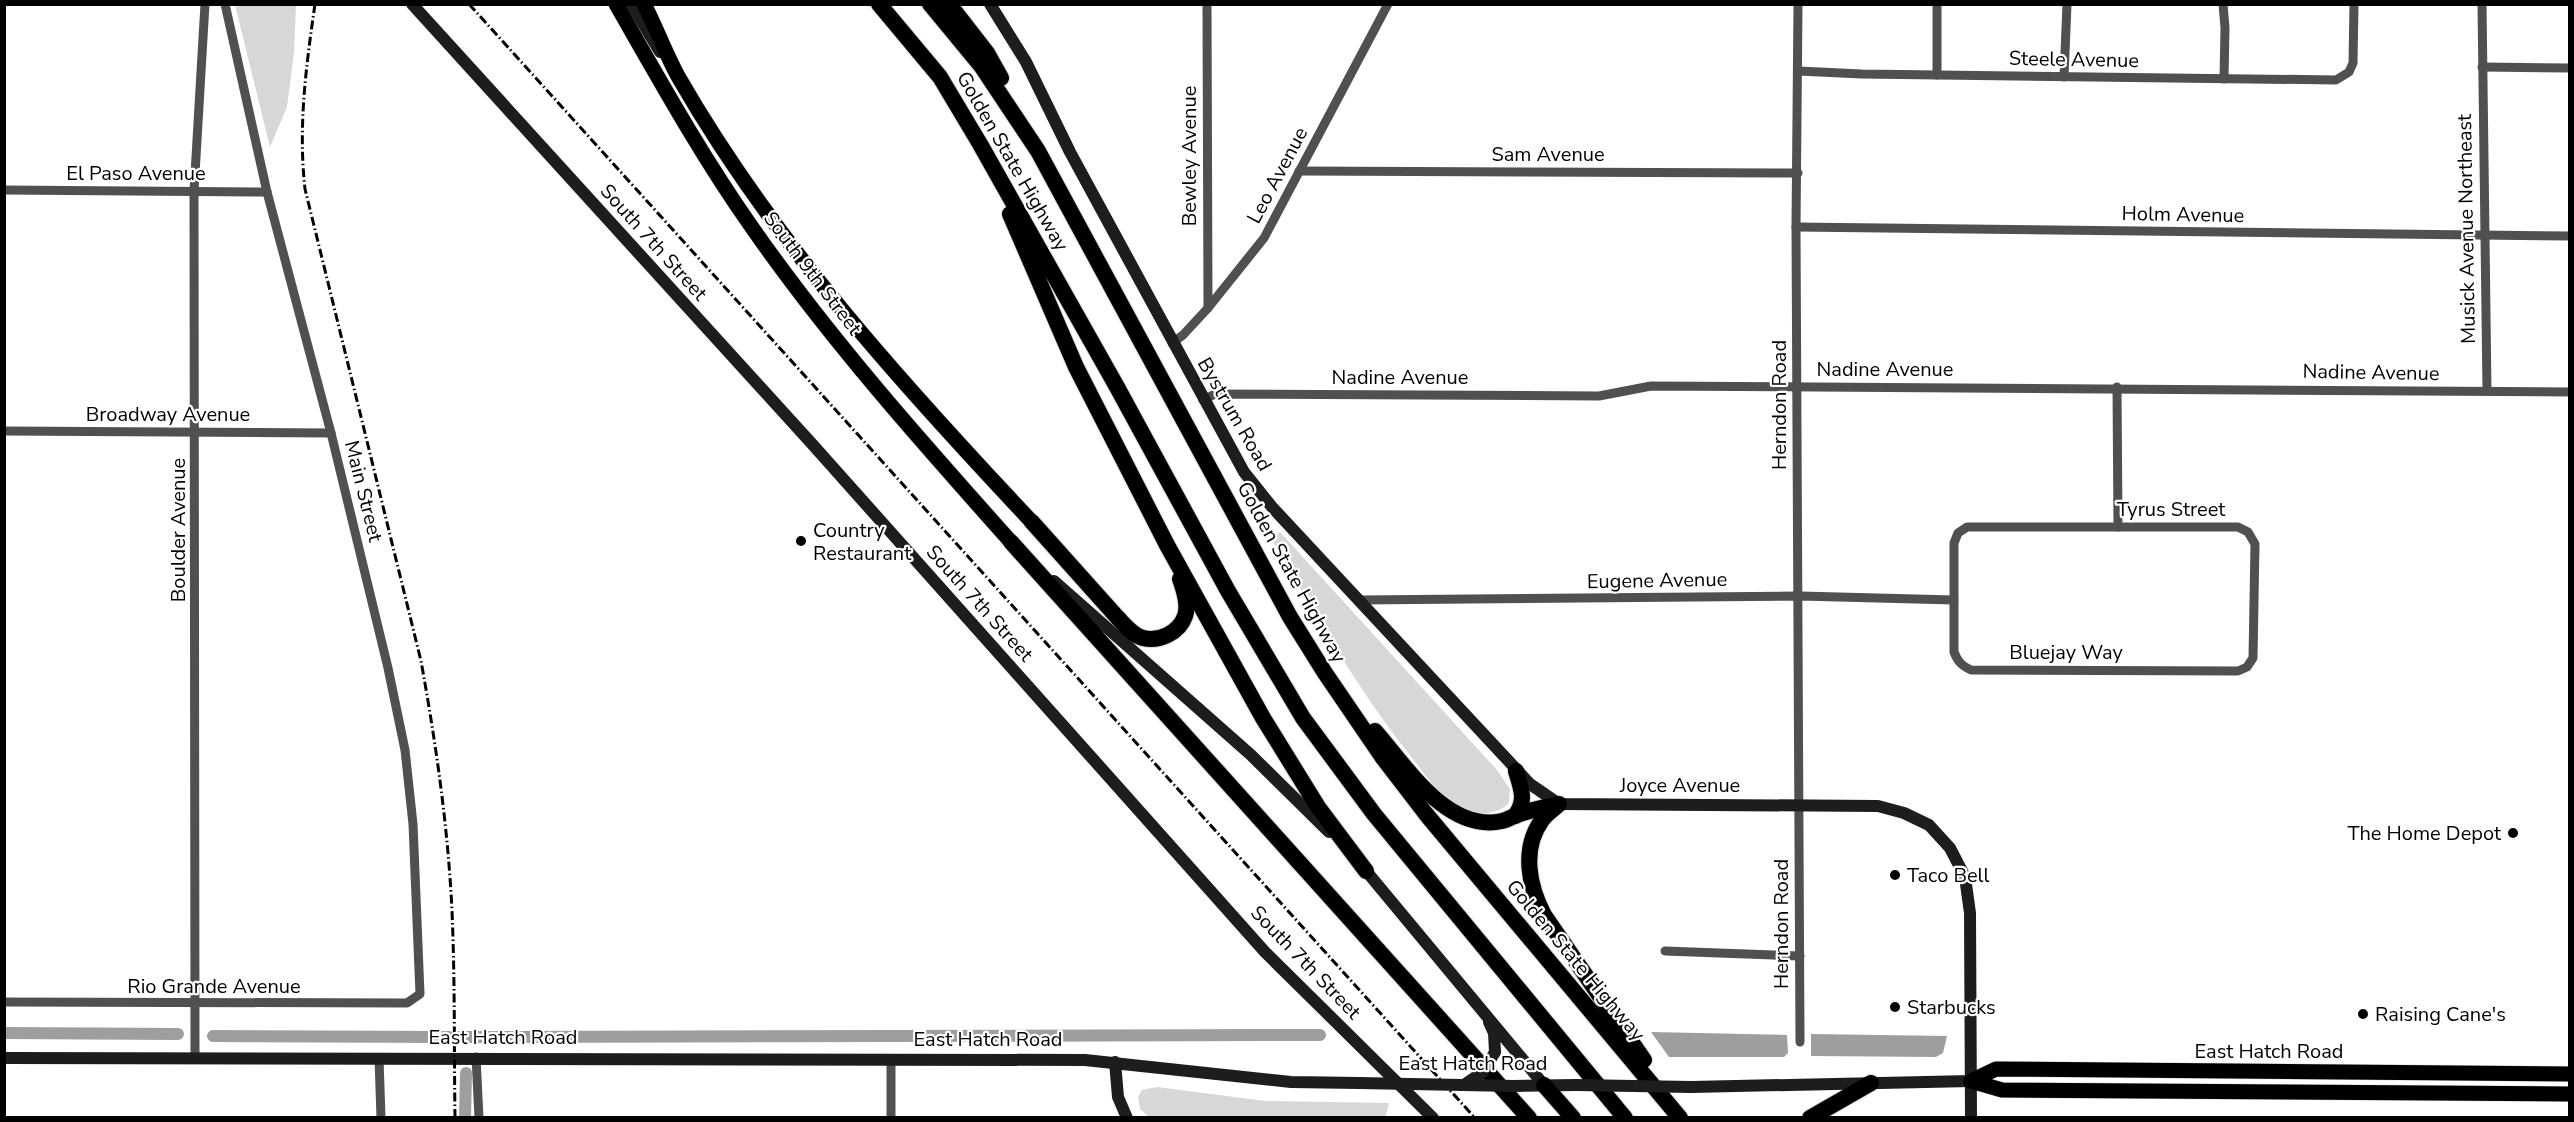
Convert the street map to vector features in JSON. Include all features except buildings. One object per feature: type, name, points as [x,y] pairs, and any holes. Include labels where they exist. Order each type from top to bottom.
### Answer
[{"type":"highway","name":"Golden State Highway","points":[[879,4],[940,76],[1117,387],[1228,591],[1303,718],[1374,814],[1625,1118]]},
{"type":"highway","name":"Golden State Highway","points":[[930,4],[982,68],[1038,151],[1290,617],[1325,674],[1383,758],[1426,814],[1677,1114]]},
{"type":"highway","points":[[949,4],[987,54],[1015,103],[1038,151]]},
{"type":"highway","points":[[980,144],[1076,367],[1167,545],[1280,746],[1318,807],[1366,871]]},
{"type":"highway","points":[[1032,522],[1117,617],[1132,632],[1143,638],[1160,639],[1166,636],[1179,627],[1185,616],[1186,602],[1183,587],[1167,545]]},
{"type":"highway","points":[[1011,542],[1529,1118]]},
{"type":"highway","points":[[1325,674],[1445,807],[1454,814],[1479,822],[1503,821],[1559,804]]},
{"type":"highway","points":[[1515,816],[1522,807],[1523,800],[1516,771]]},
{"type":"highway","points":[[1559,804],[1542,819],[1533,836],[1530,867],[1533,892],[1544,915],[1635,1046],[1677,1114]]},
{"type":"highway","points":[[1810,1118],[1870,1083]]},
{"type":"highway","points":[[1544,1085],[1573,1118]]},
{"type":"main road","name":"South 7th Street","points":[[412,4],[813,445],[1265,952],[1430,1116]]},
{"type":"main road","name":"South 9th Street","points":[[615,4],[665,93],[750,225],[848,354],[1011,542]]},
{"type":"main road","points":[[631,4],[662,56],[679,77]]},
{"type":"main road","name":"South 9th Street","points":[[644,4],[679,77],[768,213],[862,334],[1032,522]]},
{"type":"main road","name":"Bystrum Road","points":[[990,4],[1026,62],[1070,152],[1234,458],[1257,490],[1516,771],[1559,804]]},
{"type":"main road","points":[[750,225],[768,213]]},
{"type":"main road","points":[[1011,542],[1251,754],[1366,871],[1544,1085]]},
{"type":"main road","name":"Joyce Avenue","points":[[1559,804],[1801,806]]},
{"type":"main road","points":[[1801,806],[1863,805],[1904,813],[1929,825],[1950,848],[1965,877],[1970,913],[1971,1118]]},
{"type":"main road","points":[[1464,1086],[1483,1072],[1495,1052],[1494,1033],[1487,1015]]},
{"type":"main road","name":"East Hatch Road","points":[[4,1058],[476,1057],[891,1061],[1084,1060],[1291,1083],[1464,1086],[1576,1084],[1691,1087],[1971,1081],[2002,1090],[2570,1094]]},
{"type":"main road","points":[[1115,1062],[1118,1097],[1127,1118]]},
{"type":"main road","name":"East Hatch Road","points":[[1971,1081],[1996,1069],[2570,1074]]},
{"type":"street","name":"Boulder Avenue","points":[[195,1057],[195,191],[205,4]]},
{"type":"street","name":"Main Street","points":[[225,4],[267,192],[331,433],[388,668],[405,750],[413,824],[420,994]]},
{"type":"street","name":"Bewley Avenue","points":[[1207,4],[1208,308]]},
{"type":"street","name":"Leo Avenue","points":[[1172,343],[1183,335],[1208,308],[1264,238],[1388,4]]},
{"type":"street","name":"Herndon Road","points":[[1798,4],[1796,227],[1799,386],[1800,1042]]},
{"type":"street","points":[[1937,4],[1937,75]]},
{"type":"street","points":[[2064,77],[2067,4]]},
{"type":"street","points":[[2223,4],[2224,79]]},
{"type":"street","name":"Steele Avenue","points":[[1798,71],[2336,80],[2348,74],[2353,63],[2354,4]]},
{"type":"street","name":"Musick Avenue Northeast","points":[[2482,4],[2487,391]]},
{"type":"street","points":[[2482,67],[2570,68]]},
{"type":"street","name":"Sam Avenue","points":[[1299,171],[1798,172]]},
{"type":"street","name":"El Paso Avenue","points":[[4,190],[267,192]]},
{"type":"street","name":"Holm Avenue","points":[[1796,227],[2570,236]]},
{"type":"street","name":"Nadine Avenue","points":[[1203,400],[1215,394],[1599,396],[1650,386],[2117,387],[2570,392]]},
{"type":"street","points":[[2117,387],[2118,527]]},
{"type":"street","name":"Broadway Avenue","points":[[4,430],[331,433]]},
{"type":"street","name":"Tyrus Street","points":[[1954,600],[1954,543],[1958,533],[1974,526],[2238,527],[2248,532],[2255,544],[2255,651],[2249,665]]},
{"type":"street","name":"Eugene Avenue","points":[[1360,600],[1800,596],[1954,600]]},
{"type":"street","name":"Bluejay Way","points":[[1954,600],[1954,652],[1959,663],[1971,670],[2238,671],[2249,665]]},
{"type":"street","points":[[1665,951],[1800,956]]},
{"type":"street","name":"Rio Grande Avenue","points":[[4,1002],[407,1003],[420,994]]},
{"type":"street","points":[[476,1057],[479,1118]]},
{"type":"street","points":[[380,1058],[381,1118]]},
{"type":"street","points":[[891,1061],[891,1118]]},
{"type":"shaded area","points":[[235,5],[296,5],[294,52],[287,107],[270,147]]},
{"type":"shaded area","points":[[1280,532],[1497,770],[1510,789],[1509,803],[1503,808],[1488,813],[1465,810],[1451,802],[1434,785],[1390,729],[1353,676],[1271,538]]},
{"type":"shaded area","points":[[1651,1032],[1787,1035],[1788,1053],[1784,1057],[1669,1057]]},
{"type":"shaded area","points":[[1811,1034],[1947,1036],[1943,1053],[1936,1057],[1811,1056]]},
{"type":"shaded area","points":[[1157,1087],[1265,1101],[1389,1103],[1385,1118],[1149,1117],[1140,1109],[1138,1097],[1142,1090]]},
{"type":"waterway","points":[[4,1033],[178,1034]]},
{"type":"waterway","points":[[460,1037],[1320,1035]]},
{"type":"waterway","points":[[213,1036],[449,1037]]},
{"type":"waterway","points":[[465,1118],[466,1073]]},
{"type":"railway","points":[[315,4],[303,119],[305,189],[421,661],[432,723],[441,786],[452,911],[455,1118]]},
{"type":"railway","points":[[469,4],[1475,1118]]},
{"type":"place","name":"Country Restaurant","points":[[801,541]]},
{"type":"place","name":"The Home Depot","points":[[2513,833]]},
{"type":"place","name":"Taco Bell","points":[[1895,875]]},
{"type":"place","name":"Starbucks","points":[[1895,1007]]},
{"type":"place","name":"Raising Cane's","points":[[2363,1014]]}]
